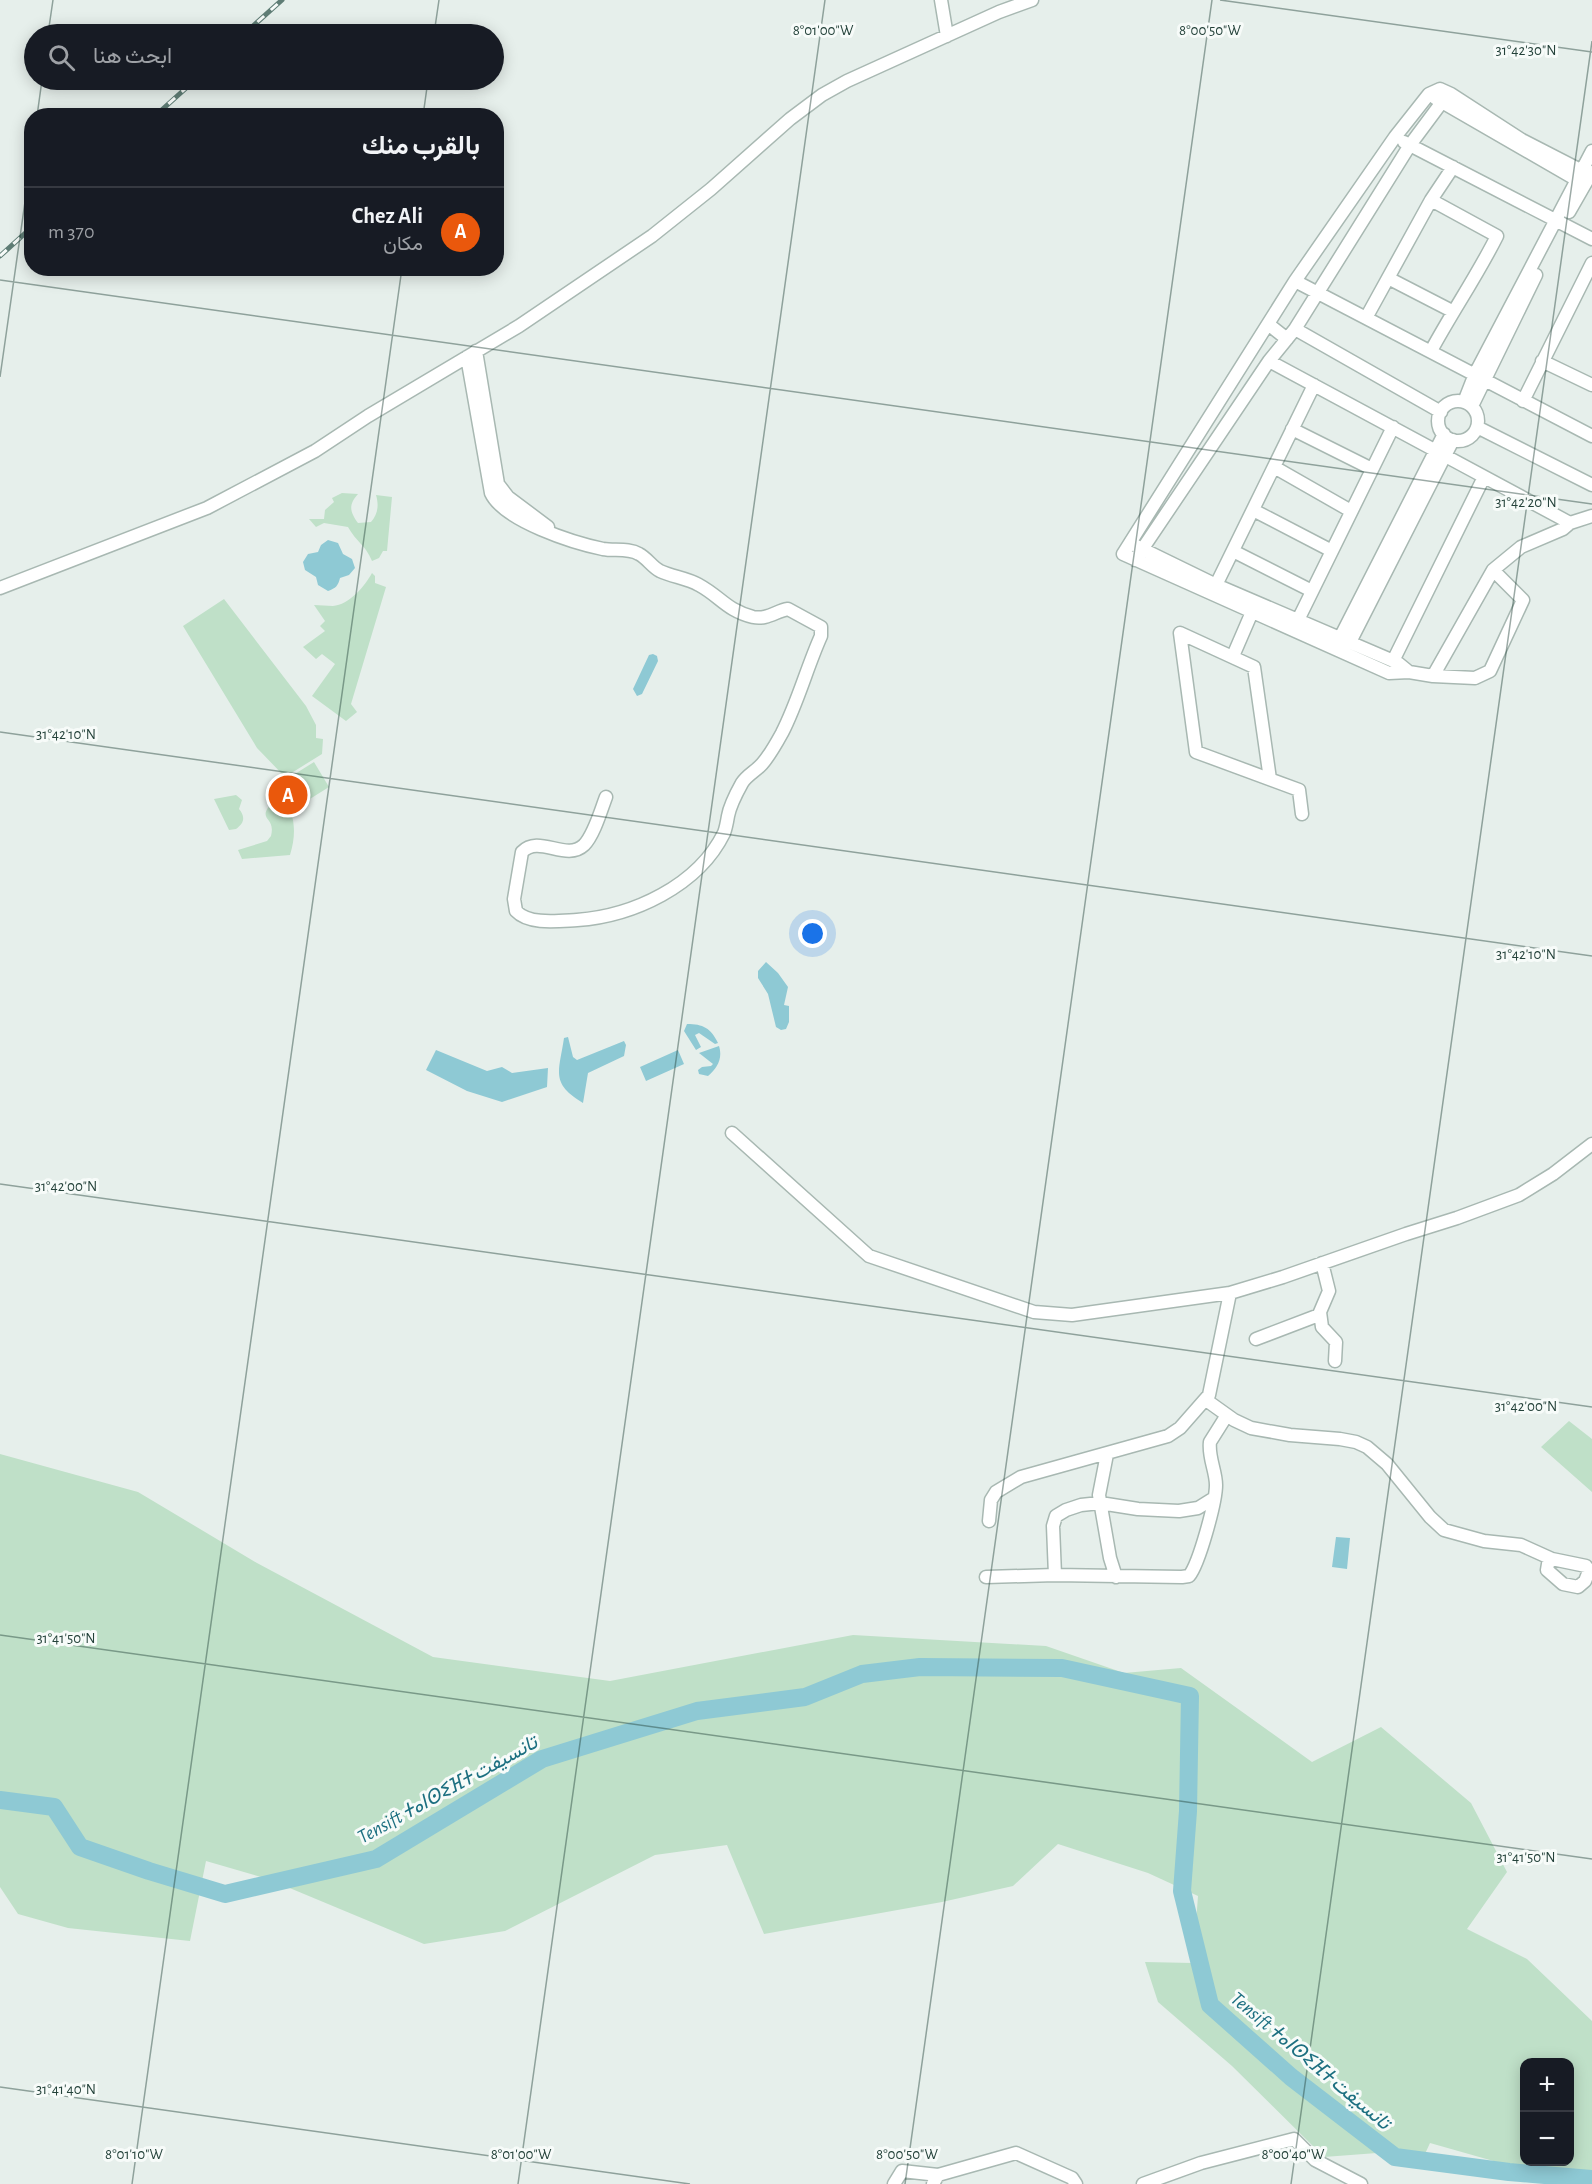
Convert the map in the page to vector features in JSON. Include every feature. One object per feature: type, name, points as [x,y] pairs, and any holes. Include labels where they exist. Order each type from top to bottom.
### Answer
[{"type":"street","points":[[941,0],[947,36]]},
{"type":"street","points":[[0,588],[227,499],[315,451],[368,416],[536,315],[652,236],[817,98],[847,81],[999,12],[1032,0]]},
{"type":"street","points":[[1409,672],[1393,661],[1298,620],[1256,608],[1135,561],[1123,554],[1295,281],[1395,137],[1429,94],[1447,98],[1588,178]]},
{"type":"street","points":[[1135,561],[1265,366],[1295,329],[1410,145],[1447,98]]},
{"type":"street","points":[[1395,137],[1592,239]]},
{"type":"street","points":[[1468,404],[1479,377],[1558,222],[1588,178],[1592,151]]},
{"type":"street","points":[[1366,318],[1431,200],[1453,167]]},
{"type":"street","points":[[1369,175],[1384,184]]},
{"type":"street","points":[[1431,200],[1497,236],[1478,273],[1452,311],[1431,351]]},
{"type":"street","points":[[1345,210],[1363,220]]},
{"type":"street","points":[[1320,246],[1340,257]]},
{"type":"street","points":[[1523,400],[1542,361],[1587,284],[1592,263]]},
{"type":"street","points":[[1388,278],[1452,311]]},
{"type":"street","points":[[1295,281],[1592,436]]},
{"type":"street","points":[[1268,324],[1287,339]]},
{"type":"street","points":[[1295,329],[1440,412]]},
{"type":"street","points":[[471,354],[498,484],[525,517],[558,535],[603,549],[639,554],[659,570],[696,583],[736,612],[766,617],[788,609],[821,627],[821,636],[782,732],[761,765],[742,783],[731,806],[721,839],[710,855],[683,881],[655,900],[597,918],[562,921],[531,920],[521,916],[516,911],[514,899],[522,852],[534,846],[571,851],[579,848],[589,838],[606,797]]},
{"type":"street","points":[[1245,360],[1314,385],[1570,523]]},
{"type":"street","points":[[1542,361],[1592,385]]},
{"type":"street","points":[[1216,585],[1314,385]]},
{"type":"street","points":[[1222,397],[1237,409]]},
{"type":"street","points":[[1450,403],[1468,404],[1477,415],[1477,427],[1465,439],[1449,437],[1440,428],[1440,412],[1450,403]]},
{"type":"street","points":[[1298,620],[1393,427]]},
{"type":"street","points":[[1477,427],[1592,485]]},
{"type":"street","points":[[1292,429],[1372,469]]},
{"type":"street","points":[[1198,435],[1212,445]]},
{"type":"street","points":[[1345,640],[1449,437]]},
{"type":"street","points":[[1274,467],[1351,511]]},
{"type":"street","points":[[1176,471],[1189,479]]},
{"type":"street","points":[[1393,661],[1484,477]]},
{"type":"street","points":[[1253,510],[1332,551]]},
{"type":"street","points":[[1433,676],[1493,570],[1521,546],[1563,529],[1570,523],[1592,516]]},
{"type":"street","points":[[1130,543],[1389,673],[1409,672],[1433,676],[1475,678],[1490,671],[1523,600],[1493,570]]},
{"type":"street","points":[[1233,551],[1312,591]]},
{"type":"street","points":[[1233,656],[1256,608]]},
{"type":"street","points":[[1270,779],[1254,666],[1180,633],[1196,752],[1299,790],[1302,814]]},
{"type":"street","points":[[732,1133],[869,1256],[1034,1312],[1072,1315],[1230,1293],[1322,1263],[1511,1198],[1554,1174],[1592,1144]]},
{"type":"street","points":[[1256,1339],[1319,1315],[1329,1291],[1322,1263]]},
{"type":"street","points":[[989,1521],[991,1500],[996,1492],[1006,1484],[1029,1473],[1107,1454],[1174,1433],[1206,1400],[1215,1371],[1230,1293]]},
{"type":"street","points":[[1320,1312],[1322,1327],[1336,1342],[1335,1361]]},
{"type":"street","points":[[1206,1400],[1251,1428],[1274,1433],[1356,1442],[1367,1447],[1387,1464],[1414,1499],[1442,1528],[1484,1542],[1521,1545],[1549,1558]]},
{"type":"street","points":[[986,1577],[1189,1576],[1195,1566],[1214,1498],[1215,1479],[1209,1445],[1227,1415]]},
{"type":"street","points":[[1107,1454],[1101,1480],[1100,1503],[1110,1558],[1116,1577]]},
{"type":"street","points":[[1055,1575],[1053,1534],[1056,1516],[1072,1507],[1100,1503],[1120,1507],[1179,1511],[1198,1508],[1214,1498]]},
{"type":"street","points":[[1143,2184],[1202,2163],[1294,2139],[1316,2160],[1361,2184]]},
{"type":"street","points":[[894,2184],[902,2171],[936,2180],[1016,2153],[1072,2178],[1076,2184]]},
{"type":"green space","points":[[342,493],[358,494],[351,508],[358,523],[371,522],[375,516],[376,495],[392,497],[387,551],[383,551],[379,558],[372,561],[348,527],[324,523],[316,527],[309,519],[324,519],[325,510],[334,502],[332,498]]},
{"type":"green space","points":[[372,573],[375,576],[375,583],[386,587],[351,704],[357,712],[346,721],[312,696],[335,664],[322,654],[316,659],[303,647],[325,631],[320,626],[325,621],[314,605],[333,606],[351,599]]},
{"type":"green space","points":[[224,599],[306,706],[316,725],[316,738],[323,739],[322,754],[285,777],[257,748],[183,626]]},
{"type":"green space","points":[[314,762],[329,787],[305,802],[290,777]]},
{"type":"green space","points":[[282,793],[290,808],[294,823],[294,839],[290,855],[242,859],[238,850],[267,841],[271,836],[271,824],[266,817],[267,809]]},
{"type":"green space","points":[[236,795],[242,800],[239,809],[243,819],[236,829],[229,830],[214,799]]},
{"type":"green space","points":[[1569,1421],[1592,1439],[1592,1492],[1541,1447]]},
{"type":"green space","points":[[0,1454],[138,1492],[257,1563],[433,1657],[610,1681],[853,1635],[1046,1646],[1124,1673],[1181,1668],[1312,1762],[1381,1727],[1471,1803],[1507,1872],[1467,1929],[1527,1959],[1592,2021],[1592,2184],[1574,2184],[1430,2143],[1418,2169],[1377,2153],[1324,2157],[1232,2066],[1158,2002],[1145,1962],[1193,1963],[1198,1896],[1148,1873],[1058,1844],[1013,1886],[942,1902],[764,1934],[727,1845],[655,1855],[505,1931],[424,1944],[268,1879],[206,1861],[190,1941],[68,1928],[18,1914],[0,1887]]},
{"type":"water","points":[[328,540],[338,543],[343,554],[352,559],[355,568],[349,575],[340,578],[336,586],[328,591],[318,585],[316,577],[305,570],[303,562],[308,554],[318,552],[321,545]]},
{"type":"water","points":[[649,655],[657,656],[658,661],[642,694],[637,696],[633,689]]},
{"type":"water","points":[[766,962],[788,987],[784,1005],[789,1006],[789,1022],[786,1029],[781,1030],[776,1027],[768,994],[758,978],[758,971]]},
{"type":"water","points":[[687,1024],[706,1028],[718,1043],[715,1044],[699,1033],[695,1035],[701,1047],[696,1050],[684,1031]]},
{"type":"water","points":[[568,1037],[573,1057],[577,1060],[624,1041],[626,1045],[624,1056],[588,1073],[583,1103],[565,1089],[559,1076],[564,1038]]},
{"type":"water","points":[[719,1046],[720,1059],[716,1066],[708,1076],[699,1074],[698,1070],[702,1067],[713,1064],[699,1053]]},
{"type":"water","points":[[436,1050],[487,1071],[502,1067],[512,1073],[548,1068],[547,1087],[502,1102],[467,1091],[426,1070]]},
{"type":"water","points":[[678,1050],[684,1064],[646,1081],[640,1067]]},
{"type":"water","points":[[1336,1537],[1350,1538],[1347,1569],[1332,1567]]},
{"type":"waterway","name":"Tensift ⵜⴰⵏⵙⵉⴼⵜ تانسيفت","points":[[0,1800],[54,1807],[80,1847],[225,1894],[376,1859],[542,1759],[697,1711],[805,1697],[862,1674],[920,1667],[1062,1668],[1190,1696],[1188,1811],[1182,1891],[1210,2005],[1291,2077],[1395,2157],[1509,2172],[1592,2179]]},
{"type":"railway","points":[[255,24],[282,0]]},
{"type":"railway","points":[[164,108],[184,90]]},
{"type":"railway","points":[[0,256],[24,234]]},
{"type":"place","name":"Chez Ali","points":[[288,795]]}]
